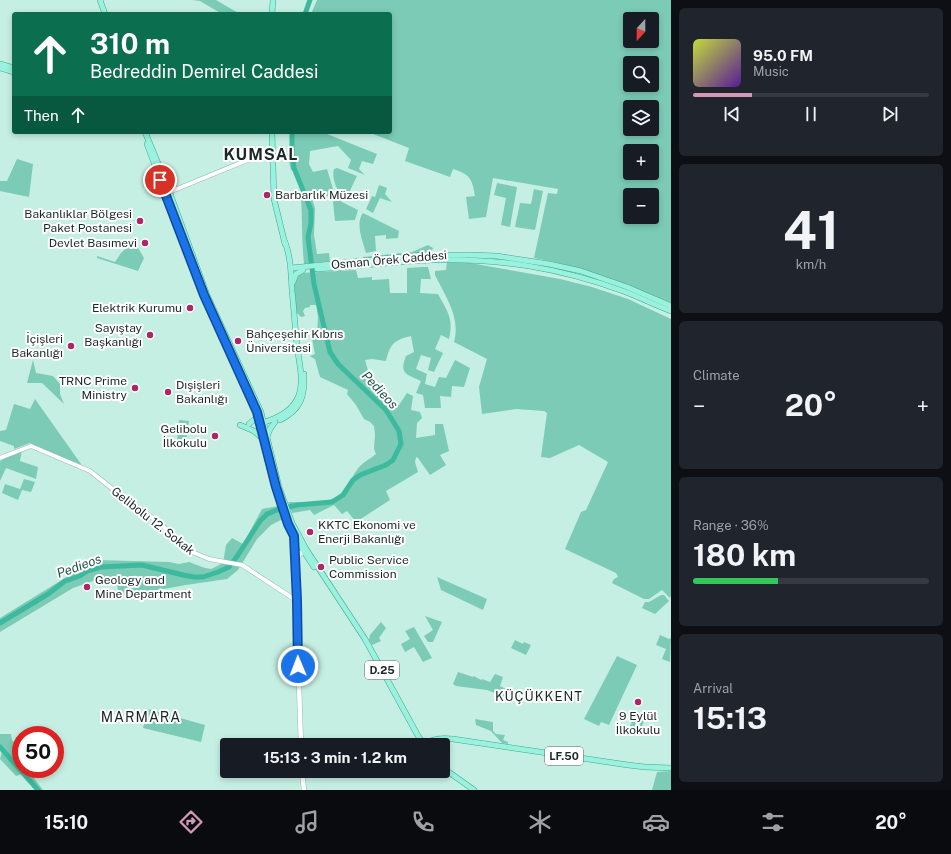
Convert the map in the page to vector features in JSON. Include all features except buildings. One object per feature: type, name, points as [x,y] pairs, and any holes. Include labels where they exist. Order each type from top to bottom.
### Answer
[{"type":"main road","points":[[100,0],[104,12]]},
{"type":"main road","points":[[272,12],[273,0]]},
{"type":"main road","points":[[0,64],[12,67]]},
{"type":"main road","points":[[0,68],[12,71]]},
{"type":"main road","name":"D.25","points":[[143,134],[167,191],[204,295],[259,412],[282,501],[294,536],[365,639],[418,736]]},
{"type":"main road","points":[[262,425],[285,418],[293,411],[302,399],[304,392],[301,346],[297,332],[288,253],[274,199],[272,134]]},
{"type":"main road","points":[[285,242],[290,269]]},
{"type":"main road","points":[[288,253],[293,261],[305,268],[295,276],[292,287]]},
{"type":"main road","name":"Osman Örek Caddesi","points":[[318,267],[423,255],[497,256],[549,264],[587,273],[627,286],[671,306]]},
{"type":"main road","name":"Osman Örek Caddesi","points":[[290,269],[432,260],[469,259],[511,263],[549,269],[581,277],[625,292],[671,311]]},
{"type":"main road","points":[[249,424],[255,419],[259,412],[267,419],[274,421]]},
{"type":"main road","points":[[240,425],[254,431],[266,439],[274,421]]},
{"type":"main road","name":"D.25","points":[[290,523],[304,550],[359,634],[417,738]]},
{"type":"main road","points":[[294,536],[301,738]]},
{"type":"main road","points":[[296,560],[304,550]]},
{"type":"main road","name":"LF.50","points":[[450,740],[640,767],[671,768]]},
{"type":"main road","points":[[450,773],[474,790]]},
{"type":"main road","points":[[450,777],[469,790]]},
{"type":"main road","points":[[303,778],[304,790]]},
{"type":"street","points":[[167,191],[178,189],[272,150]]},
{"type":"street","name":"Gelibolu 12. Sokak","points":[[0,458],[22,448],[31,446],[44,450],[90,471],[124,498],[160,523],[184,548],[199,556],[209,559],[242,565],[297,601]]},
{"type":"green space","points":[[192,0],[216,0],[237,12],[219,12],[200,1]]},
{"type":"green space","points":[[317,0],[671,0],[671,303],[604,276],[552,261],[534,258],[548,193],[557,194],[558,189],[493,178],[486,217],[469,219],[466,197],[475,196],[473,185],[467,175],[453,169],[450,177],[405,161],[409,148],[373,134],[392,134],[392,12],[312,12]]},
{"type":"green space","points":[[290,134],[327,134],[377,154],[373,164],[362,161],[359,169],[365,175],[348,168],[351,160],[338,146],[310,151],[309,164],[313,172],[327,169],[333,189],[333,195],[312,199],[315,208],[314,235],[317,254],[329,253],[330,261],[304,264],[299,174],[291,170],[287,154],[290,149]]},
{"type":"green space","points":[[17,159],[33,164],[29,197],[0,191],[0,181],[7,181]]},
{"type":"green space","points":[[337,168],[357,176],[346,199],[340,194],[334,181],[333,173],[334,169]]},
{"type":"green space","points":[[497,183],[517,187],[510,227],[501,225],[506,198],[494,195]]},
{"type":"green space","points":[[379,185],[387,188],[385,194],[392,202],[380,198],[373,213],[366,209],[372,196],[375,197]]},
{"type":"green space","points":[[534,189],[543,191],[535,230],[515,227],[520,203],[531,204]]},
{"type":"green space","points":[[338,198],[342,202],[358,210],[355,220],[335,221],[333,202]]},
{"type":"green space","points":[[363,213],[399,231],[398,238],[386,239],[386,235],[375,236],[376,251],[366,253],[360,227]]},
{"type":"green space","points":[[134,241],[144,258],[138,271],[97,258],[97,256],[115,262],[121,253]]},
{"type":"green space","points":[[428,245],[433,248],[431,253],[363,259],[363,257],[412,252]]},
{"type":"green space","points":[[447,262],[470,263],[560,279],[592,287],[628,299],[671,319],[670,598],[662,590],[649,599],[644,599],[612,583],[614,579],[618,577],[616,573],[565,549],[581,512],[586,510],[608,462],[579,445],[550,458],[541,457],[547,413],[544,411],[516,409],[482,414],[479,387],[487,359],[454,342],[456,333],[454,315],[435,275],[435,271],[446,270]]},
{"type":"green space","points":[[428,267],[431,279],[421,279],[420,293],[438,294],[447,310],[451,326],[449,339],[441,335],[435,349],[443,353],[434,372],[428,370],[431,358],[421,355],[416,369],[427,374],[425,384],[435,387],[439,377],[446,378],[455,360],[470,368],[464,387],[452,386],[451,397],[440,396],[441,408],[425,408],[423,395],[416,393],[421,381],[405,373],[403,367],[406,356],[414,352],[411,336],[400,339],[391,347],[386,361],[372,359],[365,360],[372,384],[385,400],[399,405],[407,393],[413,396],[411,410],[420,412],[422,418],[417,423],[416,438],[435,435],[435,424],[443,424],[449,451],[440,455],[446,465],[430,475],[416,457],[415,462],[418,472],[386,491],[390,500],[356,522],[347,511],[342,514],[334,505],[314,515],[310,510],[292,513],[288,502],[316,502],[337,497],[344,491],[363,463],[376,454],[374,449],[374,426],[364,419],[356,405],[347,394],[348,390],[320,377],[315,359],[310,356],[315,354],[311,334],[317,333],[318,317],[316,305],[310,305],[310,307],[305,308],[303,311],[305,316],[301,317],[296,312],[294,285],[297,276],[301,273],[356,270],[358,278],[372,277],[372,280],[389,279],[390,293],[407,293],[407,268]]},
{"type":"green space","points":[[33,360],[36,373],[53,376],[60,384],[60,394],[64,404],[42,383],[27,383]]},
{"type":"green space","points":[[35,399],[81,464],[79,465],[30,443],[14,449],[14,446],[0,441],[0,431],[6,430],[14,404],[30,409]]},
{"type":"green space","points":[[179,420],[189,421],[186,443],[177,442]]},
{"type":"green space","points":[[22,450],[20,461],[38,467],[36,479],[6,468],[0,481],[0,461]]},
{"type":"green space","points":[[24,479],[35,482],[31,492],[22,490],[18,500],[2,493],[5,484],[20,489]]},
{"type":"green space","points":[[278,506],[283,519],[271,525],[257,539],[238,570],[227,579],[119,597],[116,578],[104,577],[73,588],[0,632],[0,618],[73,573],[78,565],[97,560],[169,562],[179,564],[189,562],[211,569],[223,563],[226,545],[232,538],[243,544],[262,509]]},
{"type":"green space","points":[[437,577],[487,599],[483,610],[441,590]]},
{"type":"green space","points":[[661,595],[664,595],[669,601],[655,614],[642,608],[645,602],[649,602]]},
{"type":"green space","points":[[425,616],[442,622],[433,642],[428,642],[424,636],[433,630]]},
{"type":"green space","points":[[381,622],[386,628],[379,638],[381,641],[372,645],[369,640],[370,635]]},
{"type":"green space","points":[[414,627],[432,658],[423,662],[414,647],[405,652],[401,644],[410,639],[405,631]]},
{"type":"green space","points":[[660,635],[669,639],[671,638],[670,662],[662,659],[666,649],[656,645]]},
{"type":"green space","points":[[515,640],[523,644],[524,642],[531,645],[526,655],[511,648]]},
{"type":"green space","points":[[617,656],[637,665],[609,725],[601,722],[599,726],[584,719]]},
{"type":"green space","points":[[458,672],[490,682],[495,674],[503,677],[500,686],[510,691],[507,698],[487,690],[456,686],[453,684]]},
{"type":"green space","points":[[148,709],[205,725],[201,742],[143,728]]},
{"type":"green space","points":[[637,711],[647,716],[639,731],[630,726]]},
{"type":"green space","points":[[475,719],[493,722],[493,731],[496,734],[505,735],[503,740],[508,742],[508,744],[502,743],[491,731],[476,725]]},
{"type":"green space","points":[[0,734],[11,734],[12,772],[0,759],[2,751],[0,750]]},
{"type":"green space","points":[[671,771],[671,790],[652,790],[657,772]]},
{"type":"green space","points":[[25,778],[34,778],[43,790],[35,790]]},
{"type":"waterway","name":"Pedieos","points":[[306,12],[310,0]]},
{"type":"waterway","name":"Pedieos","points":[[0,623],[48,594],[65,581],[80,576],[87,571],[101,567],[142,565],[194,577],[203,577],[218,572],[229,567],[260,521],[267,514],[297,505],[332,502],[343,495],[353,480],[360,475],[386,465],[393,460],[401,444],[399,431],[386,410],[338,364],[330,352],[314,284],[308,237],[311,223],[311,210],[294,168],[292,134]]},
{"type":"waterway","points":[[0,747],[38,790]]},
{"type":"place","name":"Barbarlık Müzesi","points":[[267,195]]},
{"type":"place","name":"Bakanlıklar Bölgesi Paket Postanesi","points":[[140,221]]},
{"type":"place","name":"Devlet Basımevi","points":[[145,243]]},
{"type":"place","name":"Elektrik Kurumu","points":[[190,308]]},
{"type":"place","name":"Sayıştay Başkanlığı","points":[[150,335]]},
{"type":"place","name":"Bahçeşehir Kıbrıs Üniversitesi","points":[[238,341]]},
{"type":"place","name":"İçişleri Bakanlığı","points":[[71,346]]},
{"type":"place","name":"TRNC Prime Ministry","points":[[135,388]]},
{"type":"place","name":"Dışişleri Bakanlığı","points":[[168,392]]},
{"type":"place","name":"Gelibolu İlkokulu","points":[[215,436]]},
{"type":"place","name":"KKTC Ekonomi ve Enerji Bakanlığı","points":[[310,532]]},
{"type":"place","name":"Public Service Commission","points":[[321,567]]},
{"type":"place","name":"Geology and Mine Department","points":[[87,587]]},
{"type":"place","name":"9 Eylül İlkokulu","points":[[638,702]]},
{"type":"district","name":"KUMSAL","points":[[261,154]]},
{"type":"district","name":"KÜÇÜKKENT","points":[[539,696]]},
{"type":"district","name":"MARMARA","points":[[141,717]]},
{"type":"route","points":[[160,180],[204,295],[257,412],[276,487],[288,524],[294,536],[294,552],[296,560],[298,666]]}]
